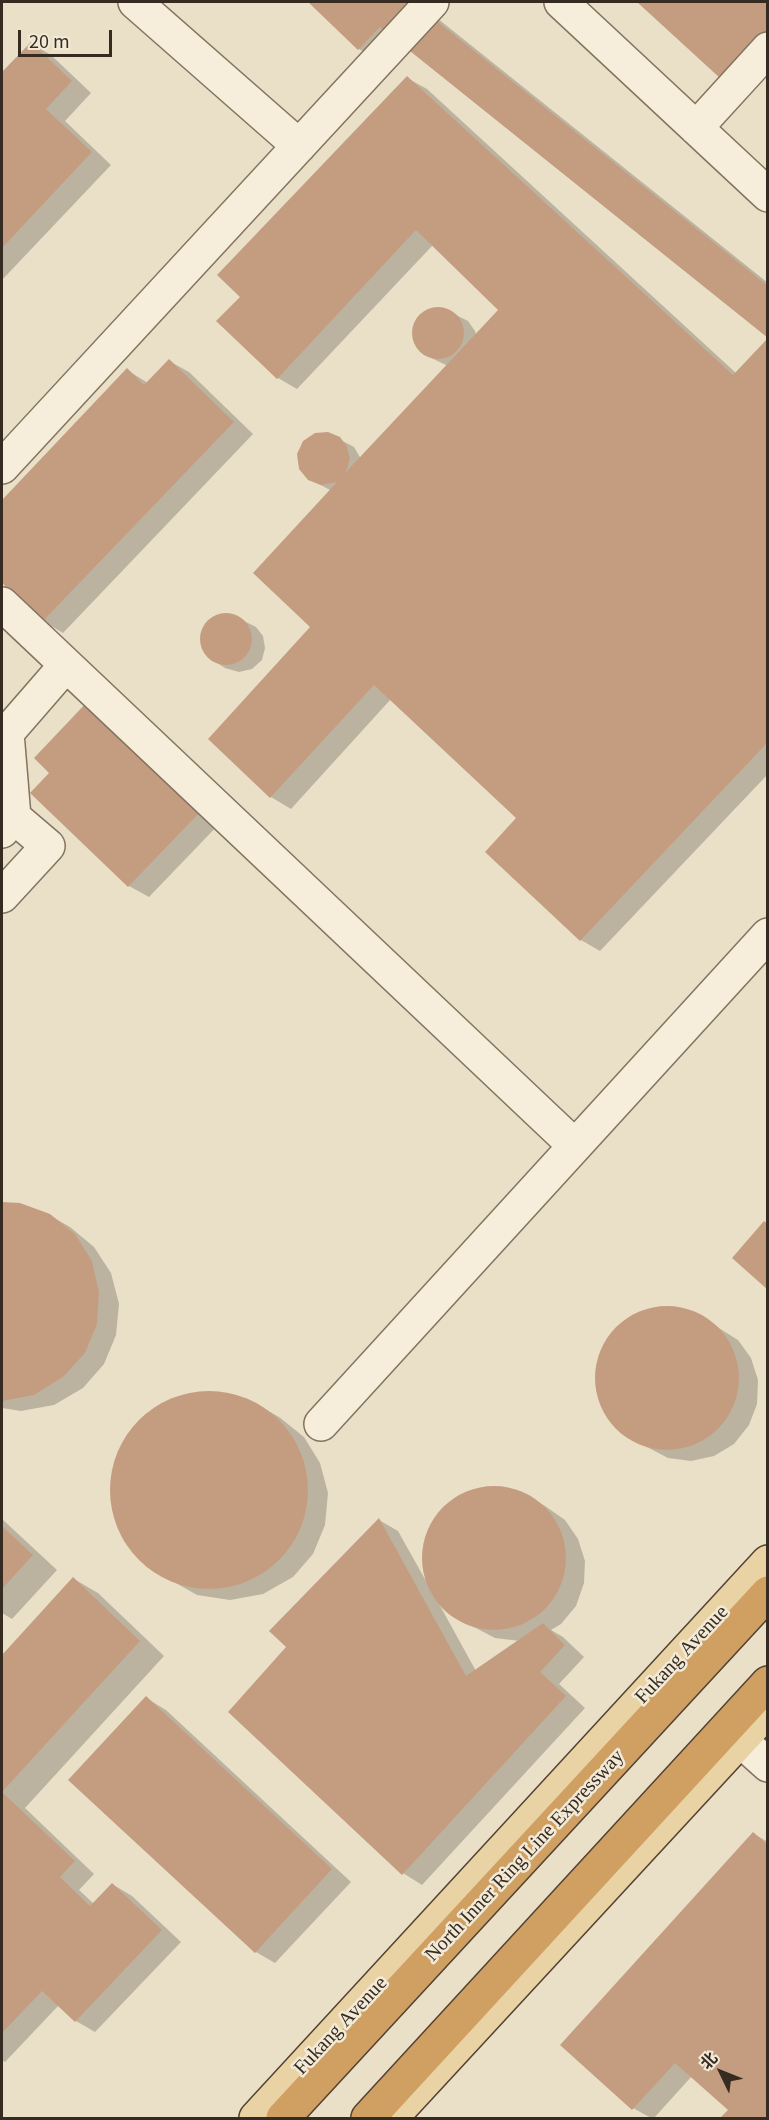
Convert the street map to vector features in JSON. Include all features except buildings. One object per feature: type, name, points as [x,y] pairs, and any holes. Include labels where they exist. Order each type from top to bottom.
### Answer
[{"type":"highway","name":"North Inner Ring Line Expressway","points":[[277,2110],[768,1593]]},
{"type":"highway","points":[[368,2118],[768,1683]]},
{"type":"main road","name":"Fukang Avenue","points":[[256,2118],[277,2110],[768,1562]]},
{"type":"main road","points":[[391,2118],[768,1710]]},
{"type":"lane","points":[[135,2],[298,146]]},
{"type":"lane","points":[[2,467],[432,2]]},
{"type":"lane","points":[[561,2],[768,195]]},
{"type":"lane","points":[[696,128],[768,49]]},
{"type":"lane","points":[[2,604],[575,1146]]},
{"type":"lane","points":[[2,896],[48,846],[8,824],[7,733],[66,665]]},
{"type":"lane","points":[[321,1424],[768,935]]},
{"type":"lane","points":[[740,1740],[768,1765]]}]
